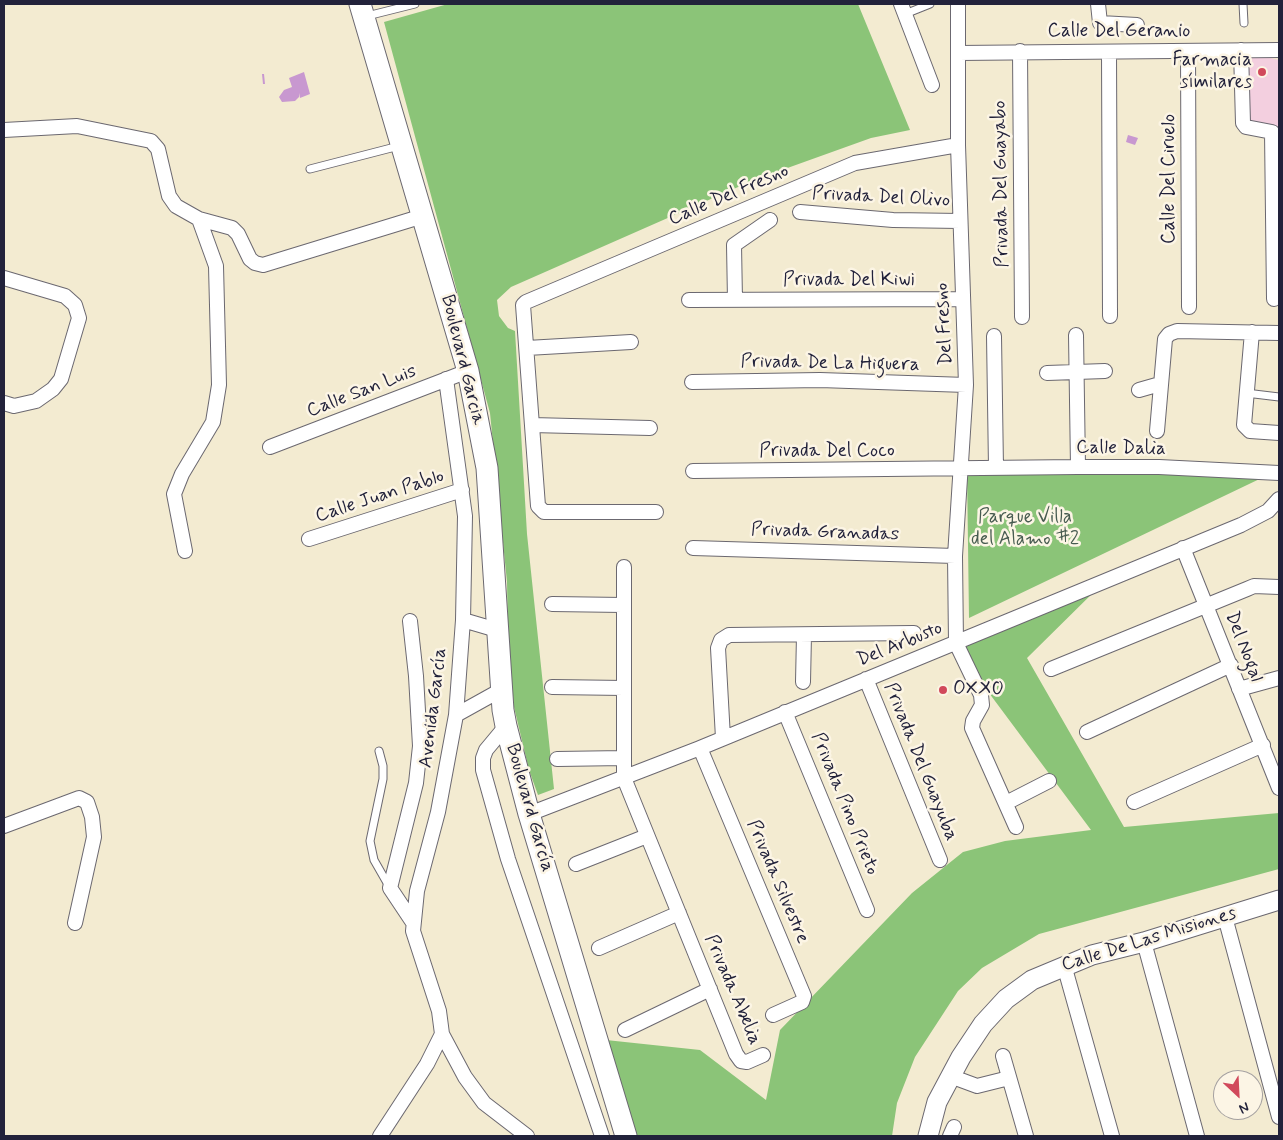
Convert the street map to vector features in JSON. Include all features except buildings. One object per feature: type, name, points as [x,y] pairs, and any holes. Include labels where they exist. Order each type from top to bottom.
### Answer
[{"type":"main road","name":"Boulevard Garcia","points":[[362,10],[468,371],[487,468],[501,690],[506,726]]},
{"type":"main road","name":"Boulevard García","points":[[506,726],[530,814],[626,1136]]},
{"type":"street","name":"Del Fresno","points":[[956,642],[955,556],[966,385],[958,145],[958,4]]},
{"type":"street","points":[[1098,4],[1100,23],[1137,25]]},
{"type":"street","points":[[903,9],[932,85]]},
{"type":"street","points":[[1241,50],[1242,123],[1246,127],[1272,132],[1274,299]]},
{"type":"street","name":"Calle Del Geranio","points":[[958,53],[1279,50]]},
{"type":"street","name":"Privada Del Guayabo","points":[[1020,51],[1022,317]]},
{"type":"street","name":"Calle Del Ciruelo","points":[[1188,51],[1189,307]]},
{"type":"street","points":[[1109,52],[1110,316]]},
{"type":"street","points":[[4,130],[77,126],[151,141],[158,149],[169,196],[176,206],[199,219],[232,228],[238,234],[250,259],[255,263],[263,265],[423,216]]},
{"type":"street","name":"Calle Del Fresno","points":[[526,348],[523,305],[526,302],[855,163],[958,145]]},
{"type":"street","name":"Privada Del Olivo","points":[[800,212],[893,220],[960,221]]},
{"type":"street","points":[[185,551],[174,494],[182,474],[213,422],[219,385],[216,266],[199,219]]},
{"type":"street","points":[[735,300],[734,245],[770,220]]},
{"type":"street","points":[[4,278],[65,296],[76,305],[79,318],[61,379],[53,389],[36,401],[14,406],[4,403]]},
{"type":"street","name":"Privada Del Kiwi","points":[[689,300],[962,298]]},
{"type":"street","points":[[1157,431],[1164,339],[1169,334],[1177,331],[1279,333]]},
{"type":"street","points":[[1252,332],[1244,425],[1250,431],[1279,433]]},
{"type":"street","points":[[1076,335],[1078,467]]},
{"type":"street","points":[[994,336],[996,468]]},
{"type":"street","points":[[631,342],[526,348],[537,497],[541,510],[656,512]]},
{"type":"street","name":"Calle San Luis","points":[[270,447],[468,371]]},
{"type":"street","points":[[1047,373],[1105,371]]},
{"type":"street","name":"Avenida García","points":[[442,1034],[439,1011],[413,931],[412,921],[417,891],[438,812],[456,715],[463,620],[465,516],[446,379]]},
{"type":"street","name":"Privada De La Higuera","points":[[692,382],[820,380],[966,385]]},
{"type":"street","points":[[1139,390],[1160,384]]},
{"type":"street","points":[[532,425],[650,428]]},
{"type":"street","name":"Calle Dalia","points":[[962,469],[1159,467],[1279,473]]},
{"type":"street","name":"Privada Del Coco","points":[[693,471],[962,469]]},
{"type":"street","name":"Calle Juan Pablo","points":[[309,539],[462,490]]},
{"type":"street","name":"Del Arbusto","points":[[530,814],[700,748],[1183,548],[1268,511],[1279,499]]},
{"type":"street","points":[[465,516],[490,515]]},
{"type":"street","name":"Privada Granadas","points":[[693,548],[955,556]]},
{"type":"street","name":"Del Nogal","points":[[1183,548],[1239,689],[1276,770],[1279,788]]},
{"type":"street","points":[[624,567],[624,778]]},
{"type":"street","points":[[1051,669],[1206,604],[1254,586],[1279,587]]},
{"type":"street","points":[[552,604],[624,605]]},
{"type":"street","points":[[463,620],[497,630]]},
{"type":"street","points":[[410,621],[416,676],[420,746],[416,782],[390,888],[412,921]]},
{"type":"street","points":[[723,738],[718,648],[721,640],[728,635],[914,633]]},
{"type":"street","points":[[803,682],[804,635]]},
{"type":"street","points":[[956,642],[981,695],[982,705],[973,721],[972,728],[1016,827]]},
{"type":"street","points":[[1087,732],[1231,666]]},
{"type":"street","points":[[1239,689],[1279,678]]},
{"type":"street","name":"Privada Del Guayuba","points":[[866,679],[940,860]]},
{"type":"street","points":[[552,688],[624,688]]},
{"type":"street","points":[[456,715],[501,690]]},
{"type":"street","name":"Privada Pino Prieto","points":[[786,712],[867,910]]},
{"type":"street","name":"Boulevard García","points":[[506,726],[486,750],[483,758],[483,770],[508,859],[602,1136]]},
{"type":"street","points":[[1134,802],[1263,745]]},
{"type":"street","name":"Privada Silvestre","points":[[700,748],[804,996],[802,1002],[773,1015]]},
{"type":"street","points":[[557,759],[624,758]]},
{"type":"street","name":"Privada Abelia","points":[[624,778],[741,1061],[747,1062],[763,1055]]},
{"type":"street","points":[[1006,803],[1050,782]]},
{"type":"street","points":[[4,826],[79,798],[87,802],[92,817],[94,837],[75,923]]},
{"type":"street","points":[[576,864],[647,836]]},
{"type":"street","name":"Calle De Las Misiones","points":[[928,1136],[938,1102],[950,1076],[983,1024],[1006,999],[1032,980],[1064,965],[1279,900]]},
{"type":"street","points":[[599,948],[679,912]]},
{"type":"street","points":[[1225,917],[1279,1117]]},
{"type":"street","points":[[1144,942],[1197,1136]]},
{"type":"street","points":[[1064,965],[1112,1136]]},
{"type":"street","points":[[625,1030],[710,989]]},
{"type":"street","points":[[380,1136],[427,1064],[442,1034]]},
{"type":"street","points":[[442,1034],[465,1077],[484,1102],[527,1136]]},
{"type":"street","points":[[1003,1056],[1026,1136]]},
{"type":"street","points":[[950,1076],[977,1086],[1009,1078]]},
{"type":"lane","points":[[362,10],[415,4]]},
{"type":"lane","points":[[903,9],[930,4]]},
{"type":"lane","points":[[1243,4],[1244,23]]},
{"type":"lane","points":[[310,169],[402,145]]},
{"type":"lane","points":[[1246,393],[1279,397]]},
{"type":"lane","points":[[379,751],[383,766],[383,780],[370,840],[374,860],[390,888]]},
{"type":"shaded area","points":[[1246,52],[1279,60],[1279,129],[1261,125],[1250,120]]},
{"type":"green space","points":[[448,4],[858,4],[910,130],[871,138],[754,180],[511,287],[497,300],[499,316],[508,328],[515,331],[527,534],[554,789],[538,795],[529,770],[514,707],[508,636],[507,582],[490,413],[384,22]]},
{"type":"green space","name":"Parque Villa del Alamo #2","points":[[967,471],[1270,474],[969,618]]},
{"type":"green space","points":[[1106,580],[1027,658],[1124,827],[1279,813],[1279,869],[1039,934],[982,968],[958,991],[915,1057],[897,1103],[892,1136],[632,1136],[606,1040],[700,1050],[766,1100],[780,1030],[912,893],[963,852],[1005,841],[1091,830],[963,658],[956,643]]},
{"type":"place","name":"Farmacia símilares","points":[[1262,72]]},
{"type":"place","name":"OXXO","points":[[943,690]]}]
